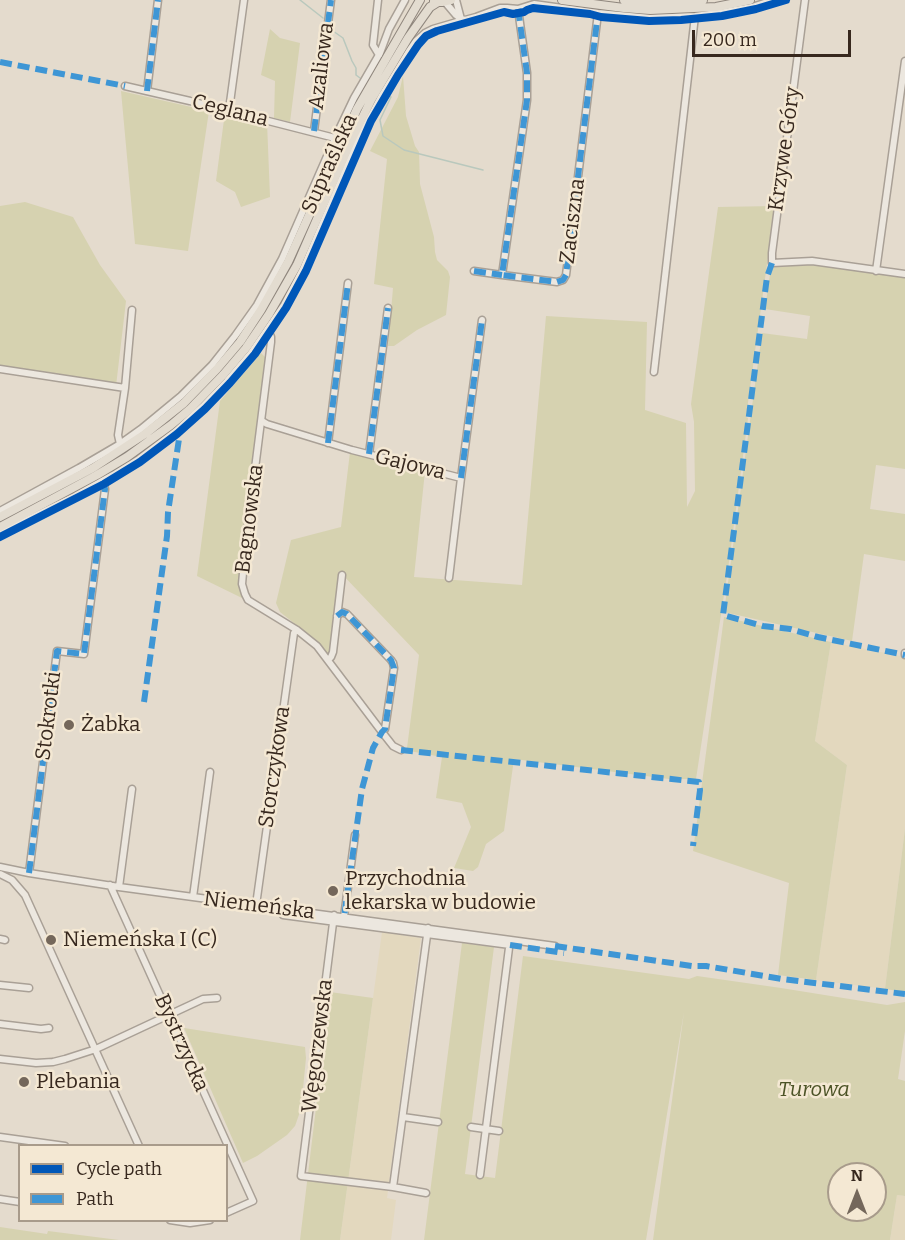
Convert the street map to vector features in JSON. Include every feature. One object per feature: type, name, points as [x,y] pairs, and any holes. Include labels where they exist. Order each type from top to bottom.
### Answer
[{"type":"main road","points":[[0,517],[93,468],[146,434],[184,403],[240,342],[288,262],[370,83],[420,0]]},
{"type":"main road","points":[[561,0],[650,10],[716,7],[750,0]]},
{"type":"main road","points":[[624,0],[651,2],[703,0]]},
{"type":"main road","points":[[0,527],[97,475],[150,441],[190,409],[231,366],[269,314],[297,265],[371,100],[408,38],[430,7],[444,1]]},
{"type":"street","points":[[147,91],[158,0]]},
{"type":"street","points":[[229,110],[244,0]]},
{"type":"street","name":"Azaliowa","points":[[314,131],[331,0]]},
{"type":"street","points":[[378,0],[374,45],[379,55]]},
{"type":"street","name":"Supraślska","points":[[0,510],[120,444],[181,396],[212,365],[257,305],[282,259],[335,138],[405,0]]},
{"type":"street","name":"Supraślska","points":[[0,533],[103,481],[138,459],[189,419],[251,353],[284,305],[303,269],[359,138],[398,68],[416,41],[425,33],[461,19],[476,17],[500,8],[518,9],[540,4],[650,18],[695,16],[752,7],[774,0]]},
{"type":"street","name":"Krzywe Góry","points":[[805,0],[772,262],[812,261],[876,271]]},
{"type":"street","points":[[444,1],[461,19]]},
{"type":"street","points":[[444,1],[461,19]]},
{"type":"street","points":[[502,275],[527,100],[527,73],[518,9]]},
{"type":"street","name":"Zaciszna","points":[[474,271],[557,282],[563,280],[566,275],[598,13]]},
{"type":"street","points":[[654,372],[695,16]]},
{"type":"street","points":[[905,61],[876,271],[905,274]]},
{"type":"street","name":"Ceglana","points":[[125,86],[335,138]]},
{"type":"street","points":[[328,443],[348,283]]},
{"type":"street","points":[[369,454],[388,308]]},
{"type":"street","points":[[120,444],[118,435],[132,310]]},
{"type":"street","points":[[461,478],[482,320]]},
{"type":"street","name":"Bagnowska","points":[[268,330],[271,342],[246,540],[242,584],[244,594],[248,600],[297,630],[317,646],[393,746],[401,750]]},
{"type":"street","points":[[0,369],[125,388]]},
{"type":"street","name":"Gajowa","points":[[262,421],[328,443],[461,478],[449,578]]},
{"type":"street","name":"Stokrotki","points":[[28,873],[57,651],[84,654],[105,489],[103,481]]},
{"type":"street","points":[[328,659],[333,652],[342,576]]},
{"type":"street","points":[[337,616],[339,612],[347,614],[393,663],[386,729],[382,732]]},
{"type":"street","name":"Storczykowa","points":[[256,905],[294,633],[297,630]]},
{"type":"street","points":[[193,897],[210,772]]},
{"type":"street","points":[[119,887],[132,789]]},
{"type":"street","points":[[344,916],[355,835]]},
{"type":"street","name":"Niemeńska","points":[[0,867],[119,887],[334,918],[344,916],[428,931],[555,946]]},
{"type":"street","points":[[0,874],[12,880],[23,892],[138,1144]]},
{"type":"street","name":"Bystrzycka","points":[[110,885],[227,1144]]},
{"type":"street","points":[[283,915],[334,918],[428,931],[393,1187],[426,1193]]},
{"type":"street","name":"Węgorzewska","points":[[334,918],[301,1176],[393,1187]]},
{"type":"street","points":[[480,1176],[510,942]]},
{"type":"street","points":[[0,985],[29,988]]},
{"type":"street","points":[[0,1059],[36,1063],[53,1062],[96,1049],[203,999],[217,998]]},
{"type":"street","points":[[0,1024],[48,1028]]},
{"type":"street","points":[[403,1117],[438,1122]]},
{"type":"street","points":[[471,1127],[499,1131]]},
{"type":"street","points":[[0,1137],[51,1144]]},
{"type":"street","name":"Bystrzycka","points":[[228,1146],[253,1201],[228,1212]]},
{"type":"street","points":[[0,1199],[18,1202]]},
{"type":"street","points":[[184,1222],[204,1222]]},
{"type":"shaded area","points":[[831,642],[905,657],[905,829],[885,989],[816,980],[847,765],[815,741]]},
{"type":"shaded area","points":[[382,932],[421,938],[387,1198],[396,1200],[391,1240],[340,1240]]},
{"type":"shaded area","points":[[897,1195],[905,1196],[905,1240],[890,1240]]},
{"type":"green space","points":[[270,29],[280,38],[300,43],[290,122],[274,118],[275,81],[261,75]]},
{"type":"green space","points":[[403,76],[406,116],[419,152],[420,184],[434,237],[435,252],[437,260],[448,271],[450,277],[446,315],[417,330],[394,346],[388,346],[393,288],[374,284],[387,159],[370,151],[398,97]]},
{"type":"green space","points":[[121,91],[209,111],[188,251],[135,244]]},
{"type":"green space","points":[[225,112],[267,122],[270,197],[241,207],[235,192],[216,181]]},
{"type":"green space","points":[[25,202],[73,217],[100,265],[126,301],[116,386],[0,367],[0,206]]},
{"type":"green space","points":[[775,206],[729,562],[696,779],[669,779],[514,759],[504,831],[486,844],[478,867],[473,871],[454,868],[471,827],[462,803],[436,798],[442,757],[404,750],[407,748],[419,655],[339,571],[329,657],[319,643],[280,612],[276,603],[291,540],[341,527],[350,452],[425,471],[414,577],[522,585],[546,316],[647,322],[645,410],[686,423],[687,507],[695,491],[694,422],[691,404],[718,207]]},
{"type":"green space","points":[[806,263],[905,277],[905,469],[876,465],[870,509],[905,514],[905,561],[864,554],[852,641],[724,612],[762,333],[807,339],[810,316],[765,309],[770,274],[775,265]]},
{"type":"green space","points":[[261,353],[266,358],[242,598],[197,576],[220,401]]},
{"type":"green space","points":[[724,617],[831,642],[815,741],[847,765],[816,980],[778,975],[789,883],[693,851]]},
{"type":"green space","points":[[905,829],[905,992],[885,989]]},
{"type":"green space","name":"Turowa","points":[[462,943],[494,947],[465,1174],[495,1178],[523,956],[689,979],[697,976],[887,1005],[905,1002],[905,1031],[898,1079],[905,1081],[905,1196],[897,1195],[890,1240],[653,1240],[684,1012],[646,1240],[424,1240]]},
{"type":"green space","points":[[330,992],[373,998],[340,1240],[300,1240]]},
{"type":"green space","points":[[184,1028],[305,1047],[301,1109],[295,1126],[287,1135],[243,1163]]},
{"type":"green space","points":[[0,1227],[47,1234],[48,1231],[119,1240],[0,1240]]},
{"type":"waterway","points":[[300,0],[323,18]]},
{"type":"waterway","points":[[333,31],[343,38],[356,68],[356,75],[360,78]]},
{"type":"waterway","points":[[389,96],[391,97],[380,120],[383,136],[404,150],[483,170]]},
{"type":"marked path","points":[[147,91],[158,0]]},
{"type":"marked path","points":[[314,131],[331,0]]},
{"type":"marked path","points":[[518,9],[527,73],[527,100],[502,275],[557,282],[563,280],[566,275],[598,13]]},
{"type":"marked path","points":[[0,62],[125,86]]},
{"type":"marked path","points":[[772,263],[767,277],[723,615],[763,626],[790,629],[905,655]]},
{"type":"marked path","points":[[474,271],[502,275]]},
{"type":"marked path","points":[[328,443],[348,283]]},
{"type":"marked path","points":[[369,454],[388,308]]},
{"type":"marked path","points":[[461,478],[482,320]]},
{"type":"marked path","points":[[144,702],[179,439],[176,432]]},
{"type":"marked path","points":[[29,873],[57,651],[84,654],[105,489],[103,481]]},
{"type":"marked path","points":[[337,616],[342,612],[347,614],[391,660],[394,668],[385,729],[373,748],[362,789],[344,917]]},
{"type":"marked path","points":[[401,750],[699,782],[693,846]]},
{"type":"marked path","points":[[510,945],[564,953]]},
{"type":"marked path","points":[[555,946],[692,966],[706,966],[782,979],[905,994]]},
{"type":"cycle path","points":[[0,537],[104,484],[140,462],[205,409],[255,354],[286,308],[306,271],[371,121],[398,75],[426,36],[504,12],[513,14],[533,8],[649,21],[681,20],[722,16],[786,0]]},
{"type":"place","name":"Żabka","points":[[69,725]]},
{"type":"place","name":"Przychodnia lekarska w budowie","points":[[333,891]]},
{"type":"place","name":"Niemeńska I (C)","points":[[51,940]]},
{"type":"place","name":"Plebania","points":[[24,1082]]}]
